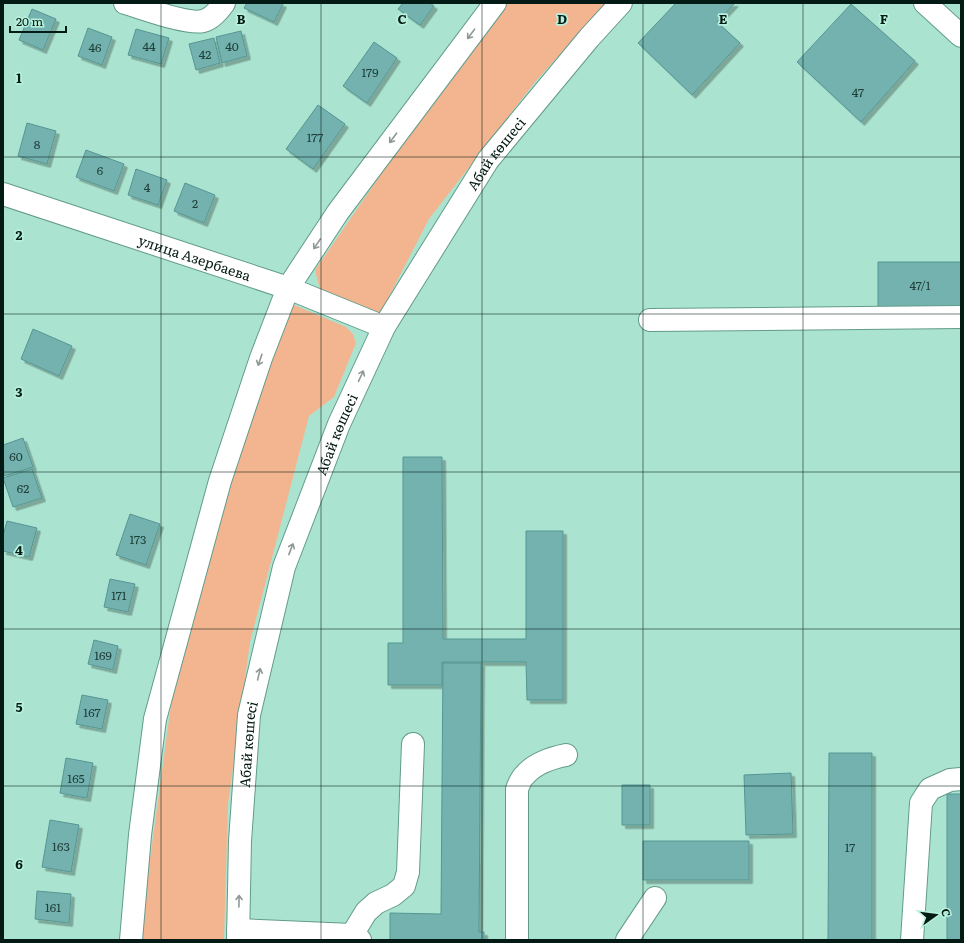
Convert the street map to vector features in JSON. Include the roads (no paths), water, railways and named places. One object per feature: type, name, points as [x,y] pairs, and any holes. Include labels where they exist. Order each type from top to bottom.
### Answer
[{"type":"street","points":[[125,3],[186,21],[204,21],[218,12],[224,3]]},
{"type":"street","points":[[131,940],[140,835],[155,719],[220,481],[261,358],[288,288],[338,212],[495,3]]},
{"type":"street","name":"Абай көшесі","points":[[238,935],[240,841],[249,715],[282,575],[339,424],[384,327],[488,160],[589,38],[621,3]]},
{"type":"street","points":[[925,3],[961,36]]},
{"type":"street","name":"улица Азербаева","points":[[3,194],[288,288],[384,327]]},
{"type":"street","points":[[650,320],[961,317]]},
{"type":"street","points":[[238,935],[356,937],[366,912],[376,903],[393,895],[404,886],[408,872],[413,744]]},
{"type":"street","points":[[517,940],[517,789],[524,775],[537,765],[551,758],[566,755]]},
{"type":"street","points":[[912,940],[921,802],[930,789],[950,780],[961,779]]},
{"type":"street","points":[[627,940],[655,898]]}]
